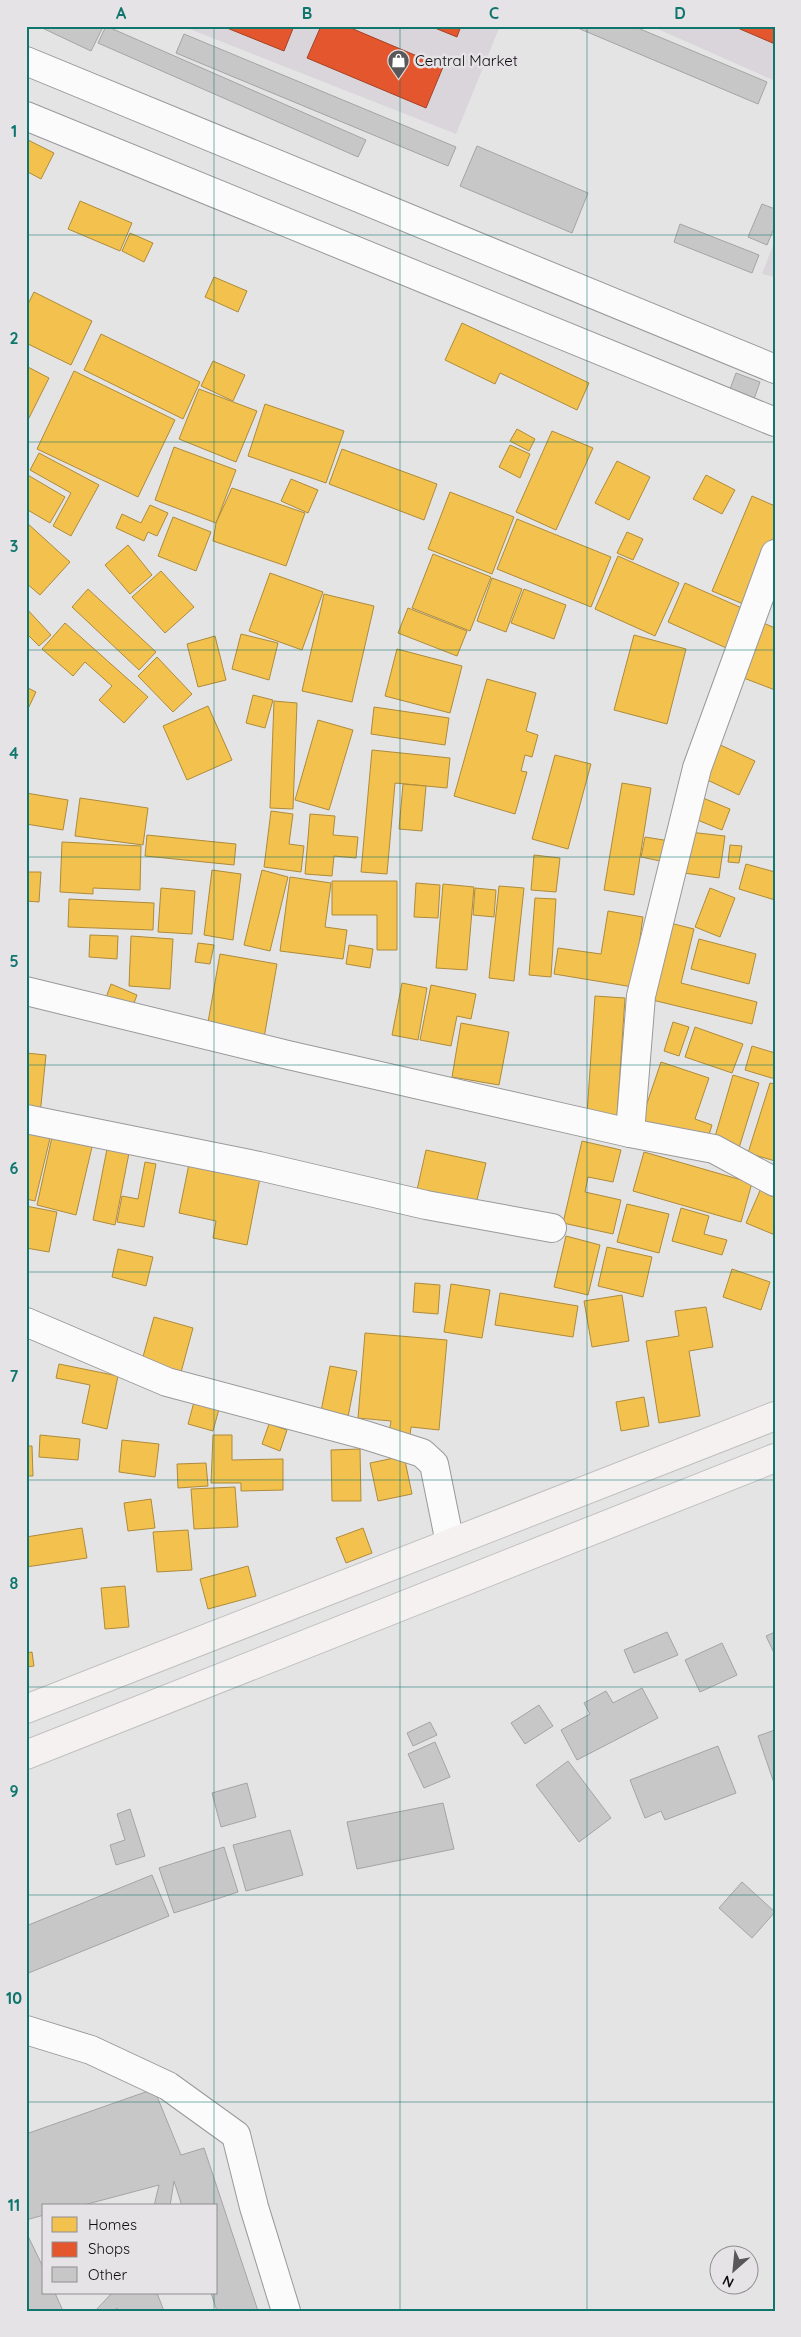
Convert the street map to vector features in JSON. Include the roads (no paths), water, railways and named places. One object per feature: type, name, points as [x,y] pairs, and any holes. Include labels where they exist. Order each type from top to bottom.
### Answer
[{"type":"main road","points":[[26,1709],[775,1416]]},
{"type":"main road","points":[[26,1755],[775,1458]]},
{"type":"street","points":[[26,61],[775,369]]},
{"type":"street","points":[[26,116],[775,422]]},
{"type":"street","points":[[630,1133],[641,996],[697,768],[775,554]]},
{"type":"street","points":[[26,992],[288,1055],[630,1133],[714,1149],[775,1182]]},
{"type":"street","points":[[26,1119],[259,1166],[426,1205],[552,1228]]},
{"type":"street","points":[[26,1322],[168,1382],[365,1435],[422,1453],[434,1464],[450,1543]]},
{"type":"street","points":[[26,2030],[91,2050],[168,2086],[236,2134],[254,2207],[286,2311]]},
{"type":"place","name":"Central Market","points":[[399,80]]}]
